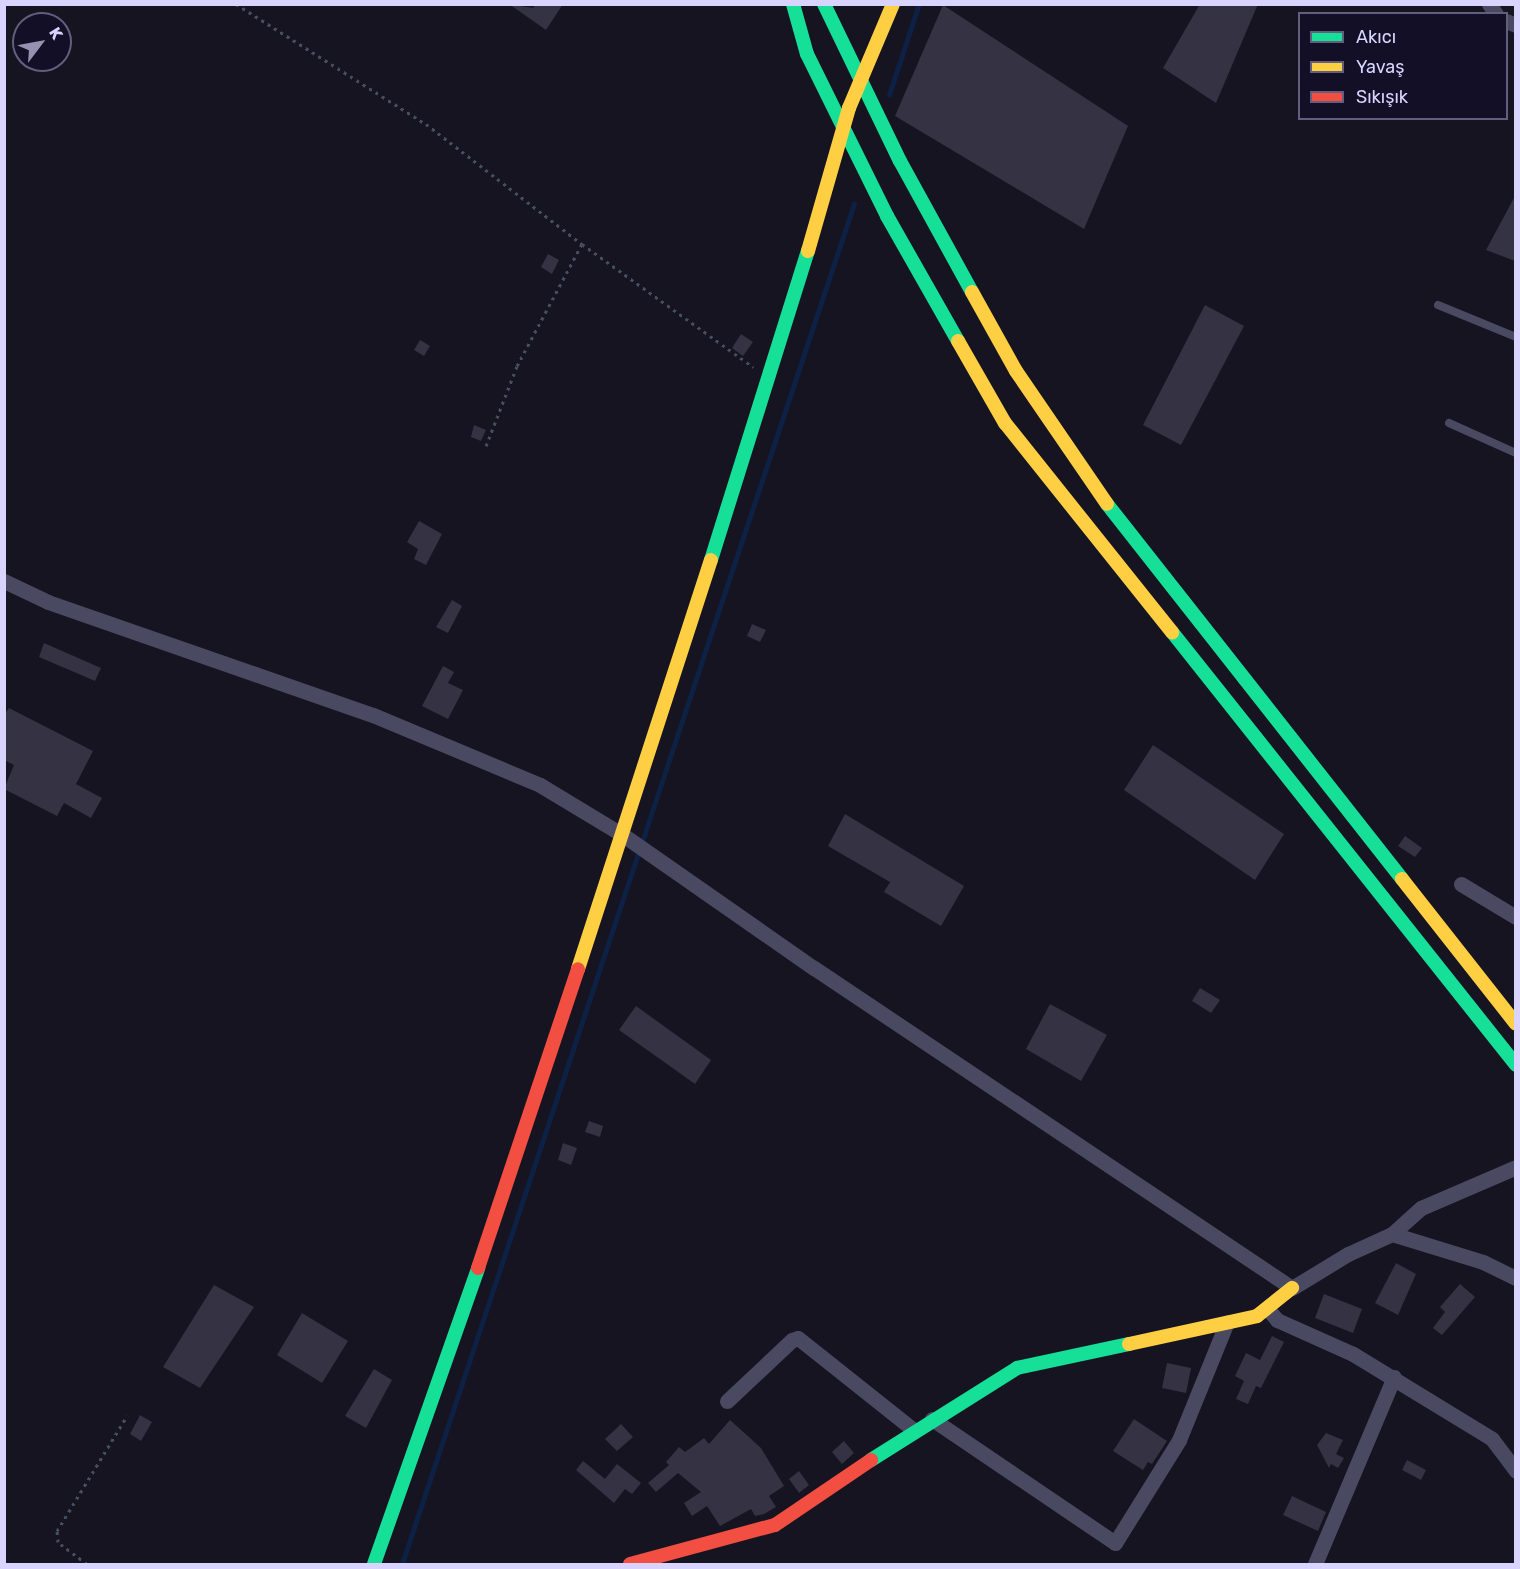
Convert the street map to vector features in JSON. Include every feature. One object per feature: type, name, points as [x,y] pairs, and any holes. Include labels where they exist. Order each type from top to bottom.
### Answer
[{"type":"main road","points":[[793,4],[807,54],[887,216],[1005,423],[1515,1065]]},
{"type":"main road","points":[[824,4],[861,82],[1016,371],[1107,504],[1515,1024]]},
{"type":"main road","points":[[374,1564],[446,1364],[623,835],[770,378],[844,128],[893,4]]},
{"type":"main road","points":[[630,1564],[775,1524],[932,1419],[1033,1363],[1257,1316],[1292,1288]]},
{"type":"street","points":[[4,581],[48,602],[374,715],[540,785],[623,835],[814,968],[1292,1288],[1348,1254],[1392,1234],[1421,1208],[1515,1167]]},
{"type":"street","points":[[1461,884],[1515,917]]},
{"type":"street","points":[[1392,1234],[1483,1262],[1515,1278]]},
{"type":"street","points":[[1267,1308],[1277,1320],[1394,1377],[1492,1439],[1515,1471]]},
{"type":"street","points":[[932,1419],[1115,1543],[1179,1440],[1227,1322]]},
{"type":"street","points":[[727,1401],[792,1340],[798,1338],[915,1431]]},
{"type":"street","points":[[1315,1564],[1394,1377]]},
{"type":"lane","points":[[1438,305],[1515,338]]},
{"type":"lane","points":[[1449,423],[1515,453]]},
{"type":"path","points":[[236,4],[426,124],[582,244],[770,378]]},
{"type":"path","points":[[486,446],[517,366],[582,244]]},
{"type":"path","points":[[87,1564],[58,1542],[57,1531],[127,1416]]},
{"type":"building","points":[[509,4],[533,8],[536,4],[563,4],[546,30]]},
{"type":"building","points":[[1200,4],[1258,4],[1216,103],[1163,68]]},
{"type":"building","points":[[943,5],[1128,126],[1084,229],[895,116]]},
{"type":"building","points":[[1515,196],[1515,261],[1486,250]]},
{"type":"building","points":[[548,254],[559,260],[552,274],[541,267]]},
{"type":"building","points":[[1205,305],[1244,326],[1181,445],[1143,425]]},
{"type":"building","points":[[741,334],[753,342],[743,356],[732,348]]},
{"type":"building","points":[[420,340],[430,346],[424,356],[414,350]]},
{"type":"building","points":[[474,425],[486,430],[481,441],[471,437]]},
{"type":"building","points":[[419,521],[442,534],[426,565],[414,559],[418,549],[407,542]]},
{"type":"building","points":[[452,600],[462,606],[448,633],[436,627]]},
{"type":"building","points":[[752,624],[766,630],[760,642],[747,636]]},
{"type":"building","points":[[44,643],[101,668],[95,681],[39,657]]},
{"type":"building","points":[[443,666],[454,672],[448,683],[463,690],[448,719],[422,706]]},
{"type":"building","points":[[9,708],[93,751],[76,784],[102,798],[91,818],[64,803],[57,816],[4,789],[14,765],[4,760],[4,715]]},
{"type":"building","points":[[1153,745],[1284,834],[1255,880],[1124,790]]},
{"type":"building","points":[[845,814],[964,886],[941,926],[884,892],[890,882],[828,846]]},
{"type":"building","points":[[1405,836],[1422,848],[1415,857],[1398,846]]},
{"type":"building","points":[[1200,988],[1220,1000],[1211,1013],[1192,1001]]},
{"type":"building","points":[[1050,1004],[1107,1035],[1081,1081],[1026,1049]]},
{"type":"building","points":[[636,1006],[711,1060],[695,1084],[619,1030]]},
{"type":"building","points":[[589,1121],[603,1126],[600,1137],[585,1132]]},
{"type":"building","points":[[563,1143],[577,1148],[571,1165],[558,1160]]},
{"type":"building","points":[[1396,1263],[1416,1274],[1398,1315],[1375,1303]]},
{"type":"building","points":[[1460,1284],[1475,1297],[1442,1335],[1433,1328],[1445,1312],[1440,1307]]},
{"type":"building","points":[[214,1285],[254,1307],[200,1388],[163,1367]]},
{"type":"building","points":[[1324,1294],[1362,1309],[1353,1333],[1315,1318]]},
{"type":"building","points":[[302,1313],[348,1341],[322,1383],[277,1355]]},
{"type":"building","points":[[1272,1336],[1284,1342],[1261,1388],[1256,1386],[1248,1404],[1236,1399],[1244,1381],[1235,1376],[1246,1353],[1260,1360]]},
{"type":"building","points":[[1167,1363],[1191,1368],[1186,1393],[1162,1388]]},
{"type":"building","points":[[374,1369],[392,1380],[366,1428],[345,1416]]},
{"type":"building","points":[[140,1415],[152,1422],[141,1441],[130,1434]]},
{"type":"building","points":[[1134,1419],[1167,1441],[1152,1464],[1148,1462],[1143,1470],[1113,1451]]},
{"type":"building","points":[[730,1420],[761,1448],[784,1486],[769,1496],[776,1507],[755,1516],[751,1509],[720,1526],[707,1506],[692,1516],[684,1503],[701,1492],[678,1473],[656,1492],[648,1483],[669,1465],[666,1462],[679,1447],[685,1452],[704,1438],[709,1444]]},
{"type":"building","points":[[621,1424],[633,1437],[617,1451],[605,1439]]},
{"type":"building","points":[[1326,1433],[1343,1440],[1336,1454],[1344,1458],[1338,1468],[1331,1464],[1329,1468],[1317,1445]]},
{"type":"building","points":[[844,1441],[854,1453],[842,1464],[832,1452]]},
{"type":"building","points":[[1407,1460],[1426,1470],[1421,1480],[1402,1470]]},
{"type":"building","points":[[583,1461],[605,1479],[617,1464],[641,1483],[632,1494],[625,1489],[614,1503],[576,1470]]},
{"type":"building","points":[[799,1471],[809,1485],[799,1493],[789,1479]]},
{"type":"building","points":[[1292,1496],[1326,1512],[1318,1531],[1283,1515]]},
{"type":"waterway","points":[[889,95],[919,4]]},
{"type":"waterway","points":[[402,1564],[854,204]]},
{"type":"traffic: fast","points":[[793,4],[807,54],[887,216],[958,341]]},
{"type":"traffic: fast","points":[[824,4],[900,161],[972,292]]},
{"type":"traffic: fast","points":[[711,560],[808,251]]},
{"type":"traffic: fast","points":[[1107,504],[1402,879]]},
{"type":"traffic: fast","points":[[1172,632],[1516,1065]]},
{"type":"traffic: fast","points":[[374,1564],[478,1268]]},
{"type":"traffic: fast","points":[[871,1460],[1017,1368],[1129,1344]]},
{"type":"traffic: slow","points":[[808,251],[849,108],[893,4]]},
{"type":"traffic: slow","points":[[972,292],[1016,371],[1107,504]]},
{"type":"traffic: slow","points":[[958,341],[1005,423],[1172,632]]},
{"type":"traffic: slow","points":[[578,969],[711,560]]},
{"type":"traffic: slow","points":[[1402,879],[1516,1024]]},
{"type":"traffic: slow","points":[[1129,1344],[1257,1316],[1292,1288]]},
{"type":"traffic: jam","points":[[478,1268],[578,969]]},
{"type":"traffic: jam","points":[[630,1564],[775,1525],[871,1460]]}]
